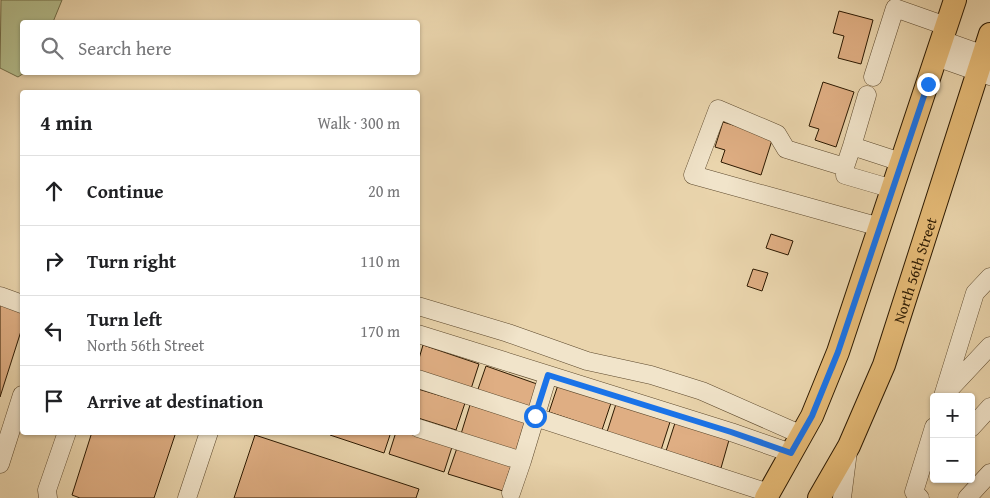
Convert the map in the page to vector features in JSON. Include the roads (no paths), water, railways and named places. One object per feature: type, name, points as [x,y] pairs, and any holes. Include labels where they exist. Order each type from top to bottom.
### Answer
[{"type":"main road","points":[[767,495],[812,416],[838,352],[955,0]]},
{"type":"main road","name":"North 56th Street","points":[[818,498],[849,446],[884,365],[986,58]]},
{"type":"street","points":[[873,77],[894,8],[941,41],[986,58]]},
{"type":"street","points":[[867,96],[845,168],[845,175],[893,189]]},
{"type":"street","points":[[845,168],[786,149],[777,134],[718,109],[693,175],[880,227]]},
{"type":"street","points":[[852,146],[902,162]]},
{"type":"street","points":[[944,393],[975,293],[990,277]]},
{"type":"street","points":[[0,296],[20,303]]},
{"type":"street","points":[[420,307],[508,333],[587,361],[651,374],[702,391],[796,444]]},
{"type":"street","points":[[420,335],[731,432],[796,444]]},
{"type":"street","points":[[946,393],[990,346]]},
{"type":"street","points":[[511,493],[548,375]]},
{"type":"street","points":[[420,380],[535,416],[767,495]]},
{"type":"street","points":[[0,464],[20,401]]},
{"type":"street","points":[[975,424],[990,407]]},
{"type":"street","points":[[420,429],[522,461]]},
{"type":"street","points":[[48,498],[47,490],[66,435]]},
{"type":"street","points":[[187,498],[208,435]]},
{"type":"street","points":[[917,493],[931,438]]},
{"type":"street","points":[[842,498],[849,446]]},
{"type":"street","points":[[967,498],[990,473]]},
{"type":"street","points":[[917,493],[930,474]]}]
